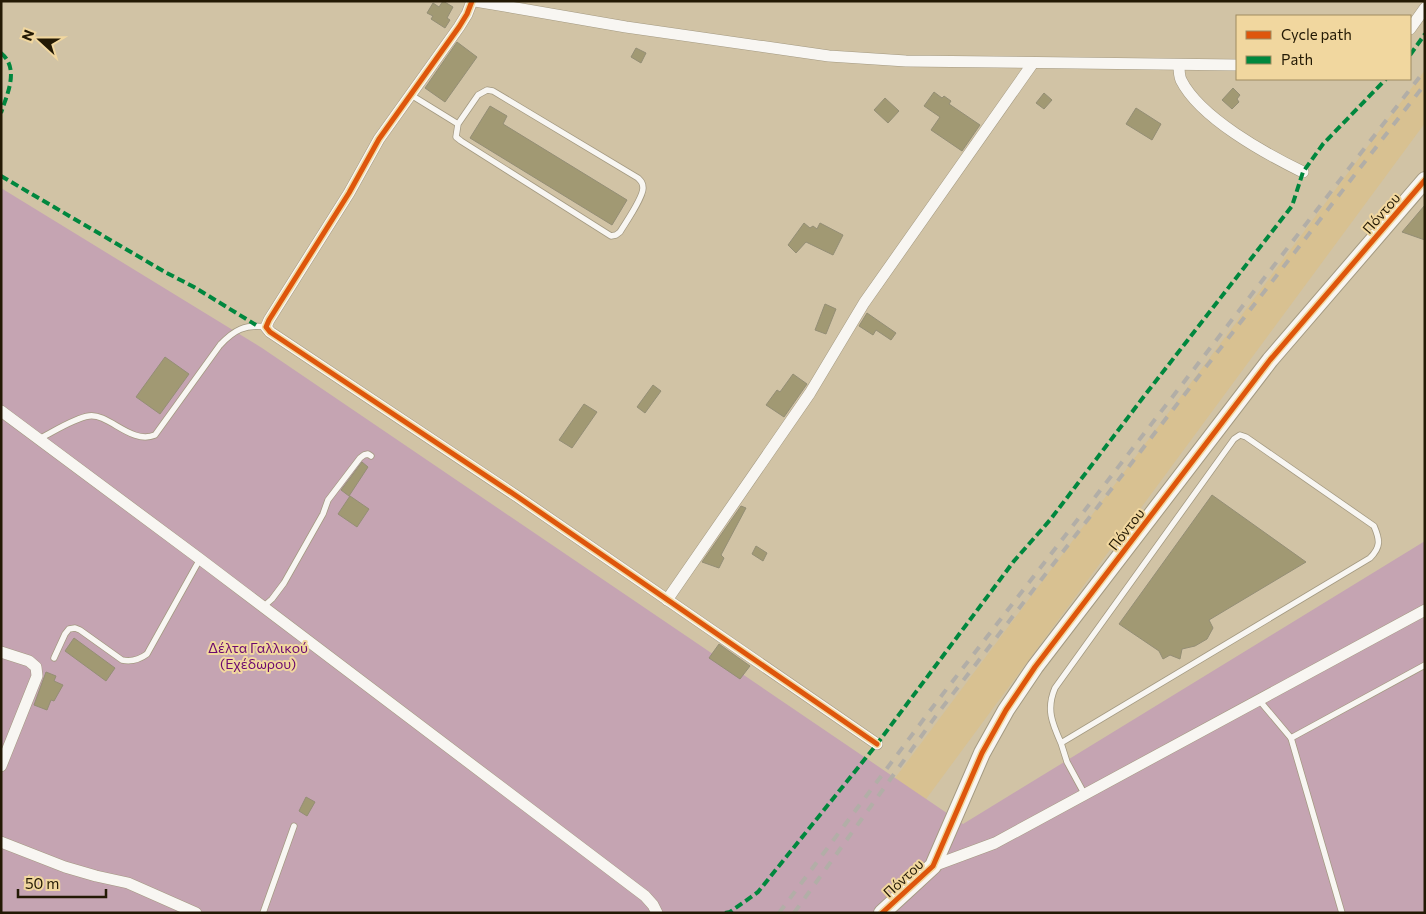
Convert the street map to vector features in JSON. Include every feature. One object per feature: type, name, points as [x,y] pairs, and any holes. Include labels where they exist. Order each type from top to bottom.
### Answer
[{"type":"street","points":[[877,744],[431,438],[270,332],[266,327],[269,320],[349,193],[379,139],[459,27],[473,1],[626,27],[829,56],[906,61],[1236,65]]},
{"type":"street","points":[[1411,28],[1425,8]]},
{"type":"street","points":[[667,600],[810,393],[864,303],[1033,63]]},
{"type":"street","points":[[1179,65],[1181,79],[1189,92],[1216,119],[1242,138],[1303,172]]},
{"type":"street","name":"Πόντου","points":[[882,913],[933,866],[982,753],[1006,710],[1035,667],[1270,360],[1425,180]]},
{"type":"street","points":[[1,411],[646,896],[657,913]]},
{"type":"street","points":[[933,866],[995,843],[1425,610]]},
{"type":"street","points":[[1,652],[29,661],[36,667],[38,676],[1,766]]},
{"type":"street","points":[[1,842],[65,867],[128,883],[196,913]]},
{"type":"lane","points":[[487,90],[494,91],[638,178],[642,182],[642,195],[620,232],[611,236],[461,142],[456,136],[458,124],[478,95],[487,90]]},
{"type":"lane","points":[[411,95],[458,124]]},
{"type":"lane","points":[[39,439],[79,419],[91,416],[140,437],[148,438],[154,435],[220,345],[228,337],[235,331],[247,326],[266,327]]},
{"type":"lane","points":[[1060,743],[1370,558],[1376,551],[1379,542],[1374,526],[1246,436],[1240,435],[1234,439],[1055,688],[1051,698],[1050,710],[1053,726],[1066,762],[1084,795]]},
{"type":"lane","points":[[263,607],[272,599],[284,583],[323,514],[328,500],[360,458],[368,454],[371,456]]},
{"type":"lane","points":[[54,658],[65,634],[70,629],[75,628],[122,660],[129,661],[142,658],[147,654],[200,559]]},
{"type":"lane","points":[[1291,738],[1425,665]]},
{"type":"lane","points":[[1259,700],[1291,738],[1342,913]]},
{"type":"lane","points":[[263,913],[294,826]]},
{"type":"shaded area","points":[[1425,70],[1425,123],[842,913],[794,913]]},
{"type":"green space","name":"Δέλτα Γαλλικού (Εχέδωρου)","points":[[1,188],[262,348],[963,824],[1425,541],[1425,913],[1,913]]},
{"type":"building","points":[[443,1],[453,7],[447,18],[450,20],[445,28],[431,19],[433,16],[427,13],[433,3],[439,7]]},
{"type":"building","points":[[457,42],[477,57],[445,102],[425,88]]},
{"type":"building","points":[[636,48],[646,53],[641,63],[631,57]]},
{"type":"building","points":[[1233,88],[1240,95],[1237,99],[1239,102],[1232,109],[1222,100]]},
{"type":"building","points":[[934,92],[942,98],[944,96],[951,101],[949,104],[980,125],[962,151],[931,130],[940,117],[924,106]]},
{"type":"building","points":[[1044,93],[1052,100],[1044,109],[1036,103]]},
{"type":"building","points":[[885,98],[899,111],[888,123],[874,110]]},
{"type":"building","points":[[490,106],[507,116],[503,124],[627,200],[612,225],[470,138]]},
{"type":"building","points":[[1136,108],[1161,124],[1152,140],[1126,124]]},
{"type":"building","points":[[1425,205],[1425,240],[1402,232]]},
{"type":"building","points":[[804,223],[810,228],[813,226],[817,229],[820,223],[843,235],[833,255],[806,242],[796,253],[788,245]]},
{"type":"building","points":[[825,304],[836,309],[826,334],[815,330]]},
{"type":"building","points":[[867,313],[896,333],[891,340],[876,330],[873,335],[859,326]]},
{"type":"building","points":[[165,357],[189,374],[160,414],[136,397]]},
{"type":"building","points":[[793,374],[807,384],[784,417],[766,405],[777,390],[780,392]]},
{"type":"building","points":[[653,385],[661,391],[645,413],[637,407]]},
{"type":"building","points":[[584,404],[597,412],[572,448],[559,440]]},
{"type":"building","points":[[362,462],[368,467],[349,496],[341,490]]},
{"type":"building","points":[[1212,495],[1306,562],[1209,620],[1213,628],[1207,639],[1195,646],[1182,649],[1180,659],[1170,655],[1163,659],[1159,651],[1119,624]]},
{"type":"building","points":[[350,496],[369,509],[357,527],[338,514]]},
{"type":"building","points":[[741,506],[746,508],[721,555],[724,558],[719,568],[702,562]]},
{"type":"building","points":[[756,546],[767,553],[763,561],[752,554]]},
{"type":"building","points":[[74,638],[115,668],[106,681],[65,651]]},
{"type":"building","points":[[719,644],[750,666],[740,679],[709,658]]},
{"type":"building","points":[[46,672],[56,676],[54,681],[63,685],[54,701],[51,700],[47,710],[34,705]]},
{"type":"building","points":[[306,797],[315,802],[307,816],[299,811]]},
{"type":"railway","points":[[779,913],[932,708],[1425,70]]},
{"type":"railway","points":[[794,913],[938,713],[1425,84]]},
{"type":"marked path","points":[[1411,54],[1425,34]]},
{"type":"marked path","points":[[1,53],[7,59],[11,74],[9,90],[1,113]]},
{"type":"marked path","points":[[725,913],[730,912],[758,892],[877,744],[1014,561],[1050,520],[1292,206],[1303,172],[1323,144],[1385,80]]},
{"type":"marked path","points":[[1,176],[194,287],[256,325]]},
{"type":"cycle path","points":[[472,1],[459,27],[379,139],[349,193],[266,327],[270,332],[518,497],[877,744]]},
{"type":"cycle path","points":[[882,913],[933,866],[982,753],[1006,710],[1035,667],[1270,360],[1425,180]]}]
